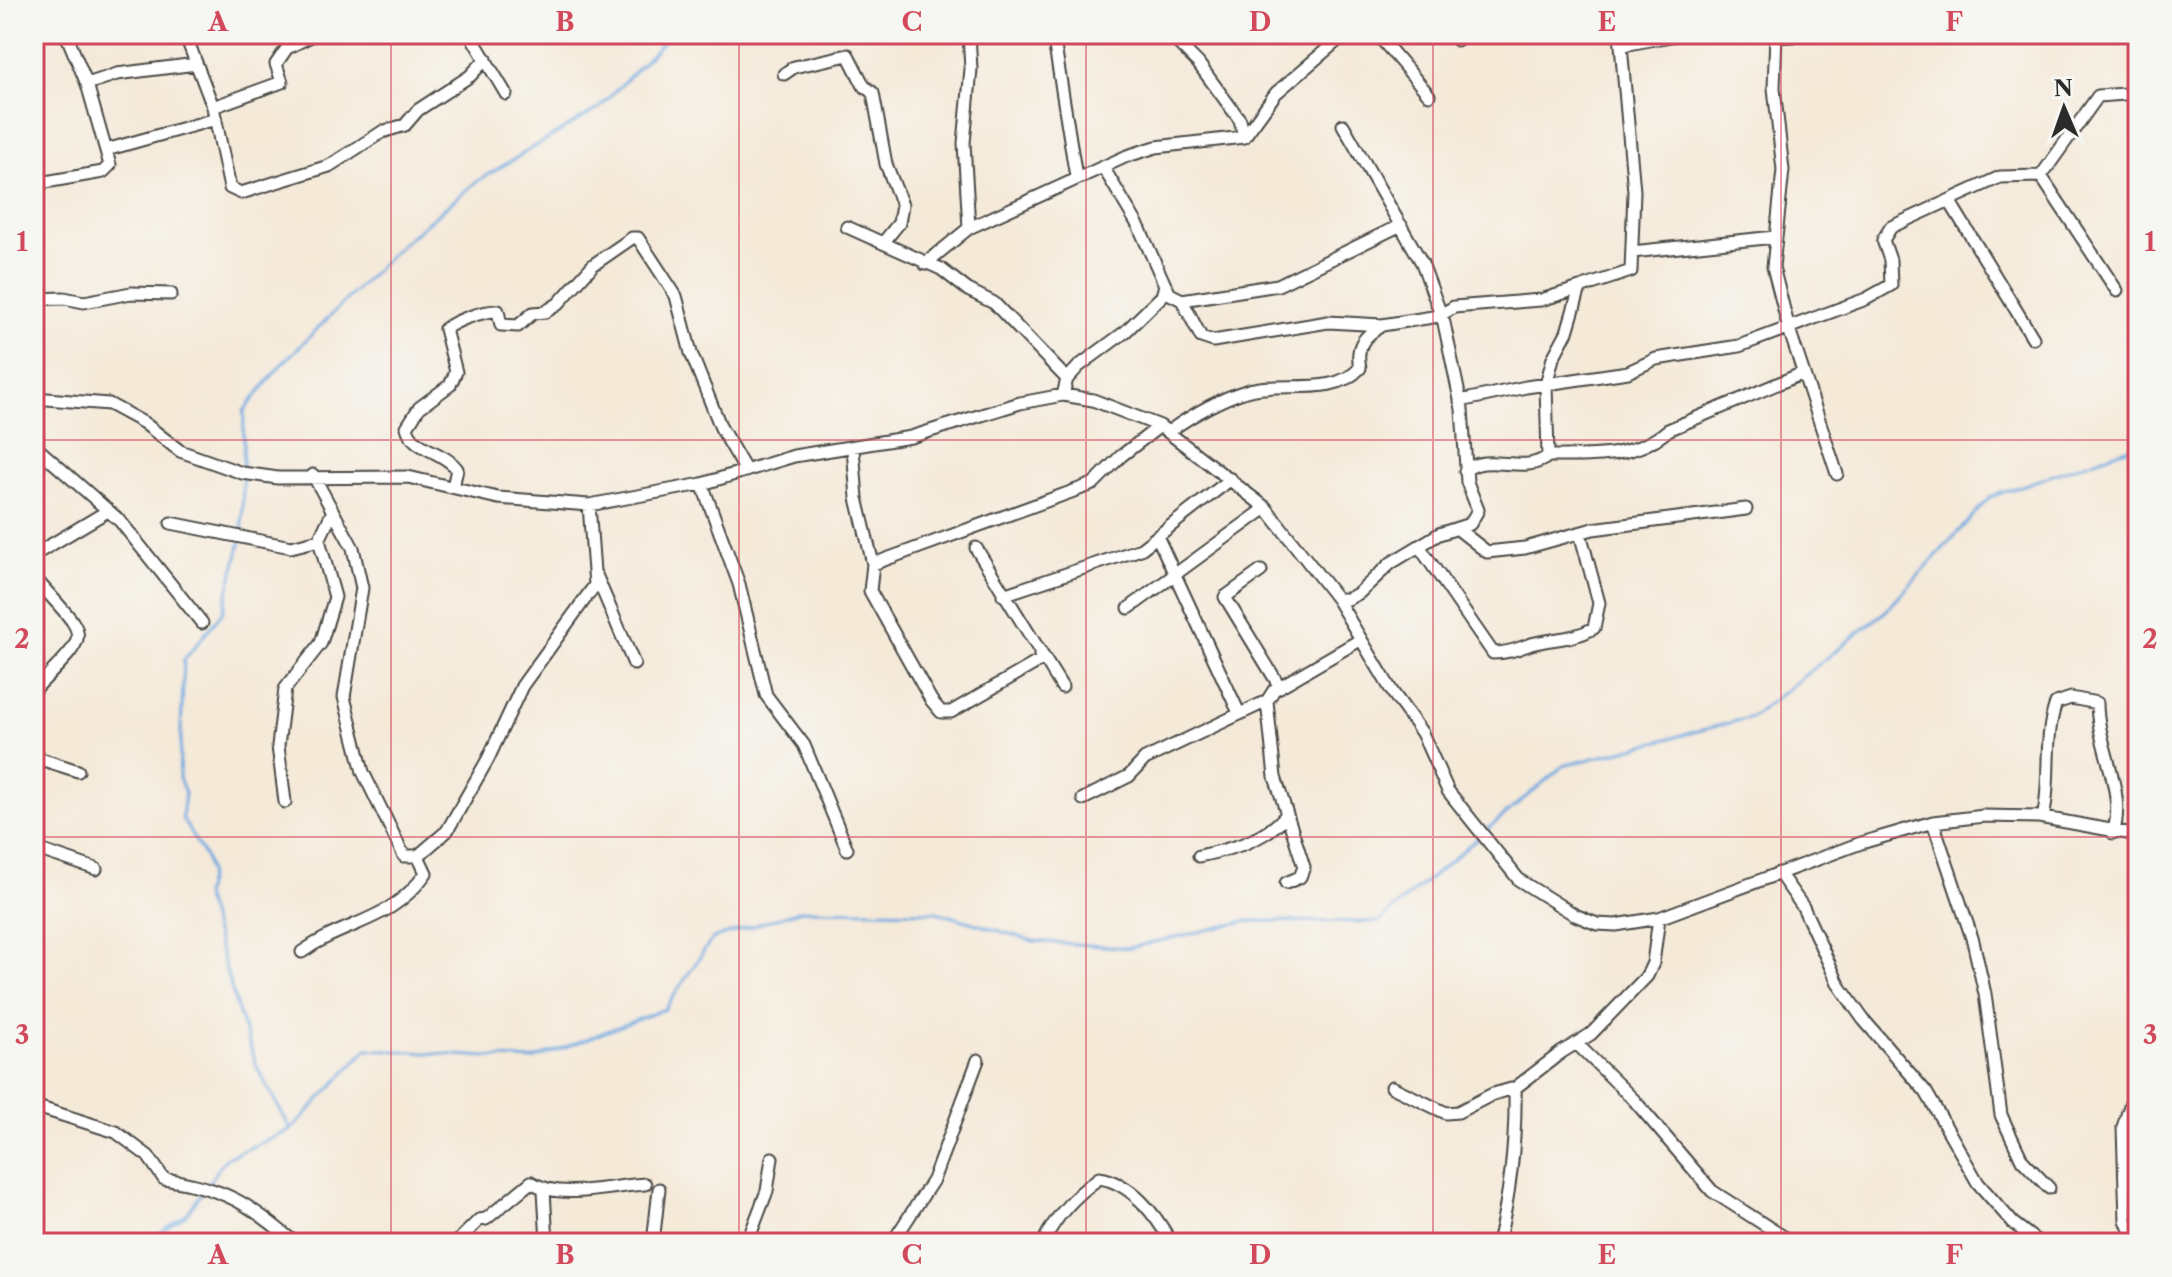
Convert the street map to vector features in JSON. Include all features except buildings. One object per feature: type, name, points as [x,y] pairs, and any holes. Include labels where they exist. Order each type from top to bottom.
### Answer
[{"type":"street","points":[[34,184],[108,171],[106,150],[87,84],[66,34]]},
{"type":"street","points":[[185,34],[214,113],[230,188],[241,193],[329,166],[382,132],[405,125],[418,110],[479,69],[486,59]]},
{"type":"street","points":[[106,150],[214,113],[282,82],[276,64],[287,48],[315,34]]},
{"type":"street","points":[[470,34],[506,94]]},
{"type":"street","points":[[969,34],[971,69],[964,143],[969,228]]},
{"type":"street","points":[[1053,34],[1076,177]]},
{"type":"street","points":[[1169,34],[1198,63],[1240,120],[1244,137]]},
{"type":"street","points":[[925,264],[969,228],[1076,177],[1156,147],[1244,137],[1276,93],[1345,34]]},
{"type":"street","points":[[1377,34],[1429,95]]},
{"type":"street","points":[[1182,300],[1201,337],[1213,341],[1328,322],[1382,325],[1439,316],[1454,307],[1541,300],[1580,288],[1591,281],[1629,274],[1634,191],[1622,39],[1681,34]]},
{"type":"street","points":[[1822,34],[1776,36],[1774,88],[1783,170],[1773,267],[1789,329],[1837,474]]},
{"type":"street","points":[[784,74],[794,67],[848,55],[864,86],[873,93],[886,164],[902,205],[899,223],[883,243]]},
{"type":"street","points":[[87,84],[117,74],[196,64]]},
{"type":"street","points":[[2041,176],[2098,96],[2138,93]]},
{"type":"street","points":[[1337,599],[1348,599],[1359,593],[1391,563],[1439,534],[1470,524],[1478,510],[1465,471],[1460,401],[1450,347],[1422,263],[1343,125]]},
{"type":"street","points":[[1103,167],[1139,227],[1170,294],[1182,300],[1278,285],[1401,225]]},
{"type":"street","points":[[1460,401],[1628,372],[1656,359],[1739,346],[1789,329],[1889,287],[1892,282],[1883,240],[1885,232],[1898,222],[1950,202],[2000,177],[2041,176]]},
{"type":"street","points":[[2041,176],[2117,291]]},
{"type":"street","points":[[1950,202],[2033,338]]},
{"type":"street","points":[[847,227],[941,269],[968,290],[994,303],[1067,379]]},
{"type":"street","points":[[1632,252],[1775,237]]},
{"type":"street","points":[[453,487],[457,469],[450,460],[413,441],[407,427],[409,418],[450,385],[454,377],[445,329],[458,321],[489,311],[498,311],[501,325],[518,326],[533,313],[545,312],[558,304],[593,265],[632,238],[638,238],[648,247],[676,296],[691,353],[721,428],[746,471]]},
{"type":"street","points":[[1063,395],[1067,379],[1079,366],[1125,332],[1162,296],[1165,285]]},
{"type":"street","points":[[1548,456],[1546,385],[1580,288]]},
{"type":"street","points":[[34,299],[64,298],[84,302],[131,293],[171,294]]},
{"type":"street","points":[[873,564],[1093,484],[1121,456],[1164,429],[1244,391],[1276,384],[1342,383],[1360,368],[1357,355],[1364,336],[1382,325]]},
{"type":"street","points":[[1465,471],[1476,464],[1524,464],[1548,456],[1630,451],[1652,443],[1668,430],[1803,373]]},
{"type":"street","points":[[34,398],[109,404],[144,423],[180,451],[242,473],[278,478],[313,475],[408,477],[514,500],[589,505],[702,484],[794,456],[911,437],[1020,403],[1063,395],[1093,400],[1164,429],[1266,508],[1337,599],[1360,640],[1422,733],[1448,791],[1519,880],[1551,902],[1597,924],[1616,925],[1659,918],[1861,843],[1933,822],[1984,816],[2043,818],[2113,833],[2138,835]]},
{"type":"street","points":[[34,466],[38,463],[36,444]]},
{"type":"street","points":[[36,444],[126,528],[202,623]]},
{"type":"street","points":[[853,448],[857,498],[873,564],[870,591],[931,700],[941,712],[951,712],[1028,669],[1041,660],[1040,655]]},
{"type":"street","points":[[313,475],[353,548],[362,588],[344,697],[347,713],[363,772],[404,856],[418,856],[447,831],[488,759],[522,686],[554,637],[587,599],[596,574]]},
{"type":"street","points":[[1003,595],[1141,549],[1231,479]]},
{"type":"street","points":[[702,484],[739,584],[766,695],[804,745],[847,849]]},
{"type":"street","points":[[589,505],[596,574],[634,664]]},
{"type":"street","points":[[1129,608],[1266,508]]},
{"type":"street","points":[[1459,530],[1487,552],[1525,548],[1580,533],[1746,509]]},
{"type":"street","points":[[34,555],[106,512]]},
{"type":"street","points":[[285,802],[278,746],[285,689],[321,643],[335,597],[319,540],[332,513]]},
{"type":"street","points":[[171,523],[291,547],[319,540]]},
{"type":"street","points":[[1419,546],[1493,653],[1512,653],[1530,645],[1579,637],[1594,628],[1599,603],[1580,533]]},
{"type":"street","points":[[1157,536],[1239,713]]},
{"type":"street","points":[[976,548],[1062,687]]},
{"type":"street","points":[[1261,571],[1225,597],[1280,687]]},
{"type":"street","points":[[34,577],[72,619],[78,631],[72,654],[34,690]]},
{"type":"street","points":[[1083,799],[1129,776],[1145,759],[1267,701],[1280,687],[1360,640]]},
{"type":"street","points":[[2043,818],[2048,796],[2050,722],[2056,703],[2085,699],[2097,703],[2097,725],[2119,816],[2113,833]]},
{"type":"street","points":[[1267,701],[1275,777],[1304,872],[1286,883]]},
{"type":"street","points":[[34,757],[78,771]]},
{"type":"street","points":[[1199,856],[1233,849],[1270,832],[1286,815]]},
{"type":"street","points":[[1933,822],[1973,941],[1985,994],[2001,1115],[2022,1160],[2049,1188]]},
{"type":"street","points":[[34,848],[96,869]]},
{"type":"street","points":[[302,952],[322,937],[371,921],[413,892],[426,873],[418,856]]},
{"type":"street","points":[[1779,873],[1803,907],[1839,985],[1863,1019],[1926,1092],[1978,1183],[2013,1223],[2039,1243]]},
{"type":"street","points":[[1392,1087],[1446,1113],[1458,1112],[1493,1094],[1515,1088],[1591,1034],[1647,976],[1653,963],[1659,918]]},
{"type":"street","points":[[1577,1044],[1634,1100],[1712,1191],[1793,1243]]},
{"type":"street","points":[[892,1243],[933,1180],[978,1060]]},
{"type":"street","points":[[2135,1243],[2126,1220],[2123,1127],[2138,1082]]},
{"type":"street","points":[[1498,1243],[1512,1186],[1515,1088]]},
{"type":"street","points":[[34,1106],[116,1132],[148,1156],[164,1179],[204,1187],[249,1203],[295,1243]]},
{"type":"street","points":[[747,1243],[767,1191],[772,1158]]},
{"type":"street","points":[[1043,1243],[1073,1198],[1099,1178],[1112,1179],[1145,1204],[1171,1243]]},
{"type":"street","points":[[459,1239],[479,1220],[502,1207],[522,1186],[531,1182],[544,1190],[645,1184]]},
{"type":"street","points":[[653,1243],[659,1189]]},
{"type":"street","points":[[544,1190],[547,1243]]},
{"type":"street","points":[[459,1239],[474,1243]]},
{"type":"waterway","points":[[243,470],[244,411],[280,366],[402,244],[476,182],[599,108],[671,34]]},
{"type":"waterway","points":[[1484,832],[1563,766],[1752,717],[1886,611],[1990,497],[2138,445]]},
{"type":"waterway","points":[[242,534],[243,477]]},
{"type":"waterway","points":[[241,541],[223,612],[184,660],[179,778],[185,793],[182,818],[206,859],[209,874],[204,895],[257,1067],[291,1130]]},
{"type":"waterway","points":[[207,1185],[226,1158],[291,1130],[367,1049],[532,1060],[665,1009],[712,939],[802,910],[937,912],[1033,941],[1129,948],[1246,921],[1378,922],[1479,837]]},
{"type":"waterway","points":[[145,1243],[186,1215],[203,1191]]}]
